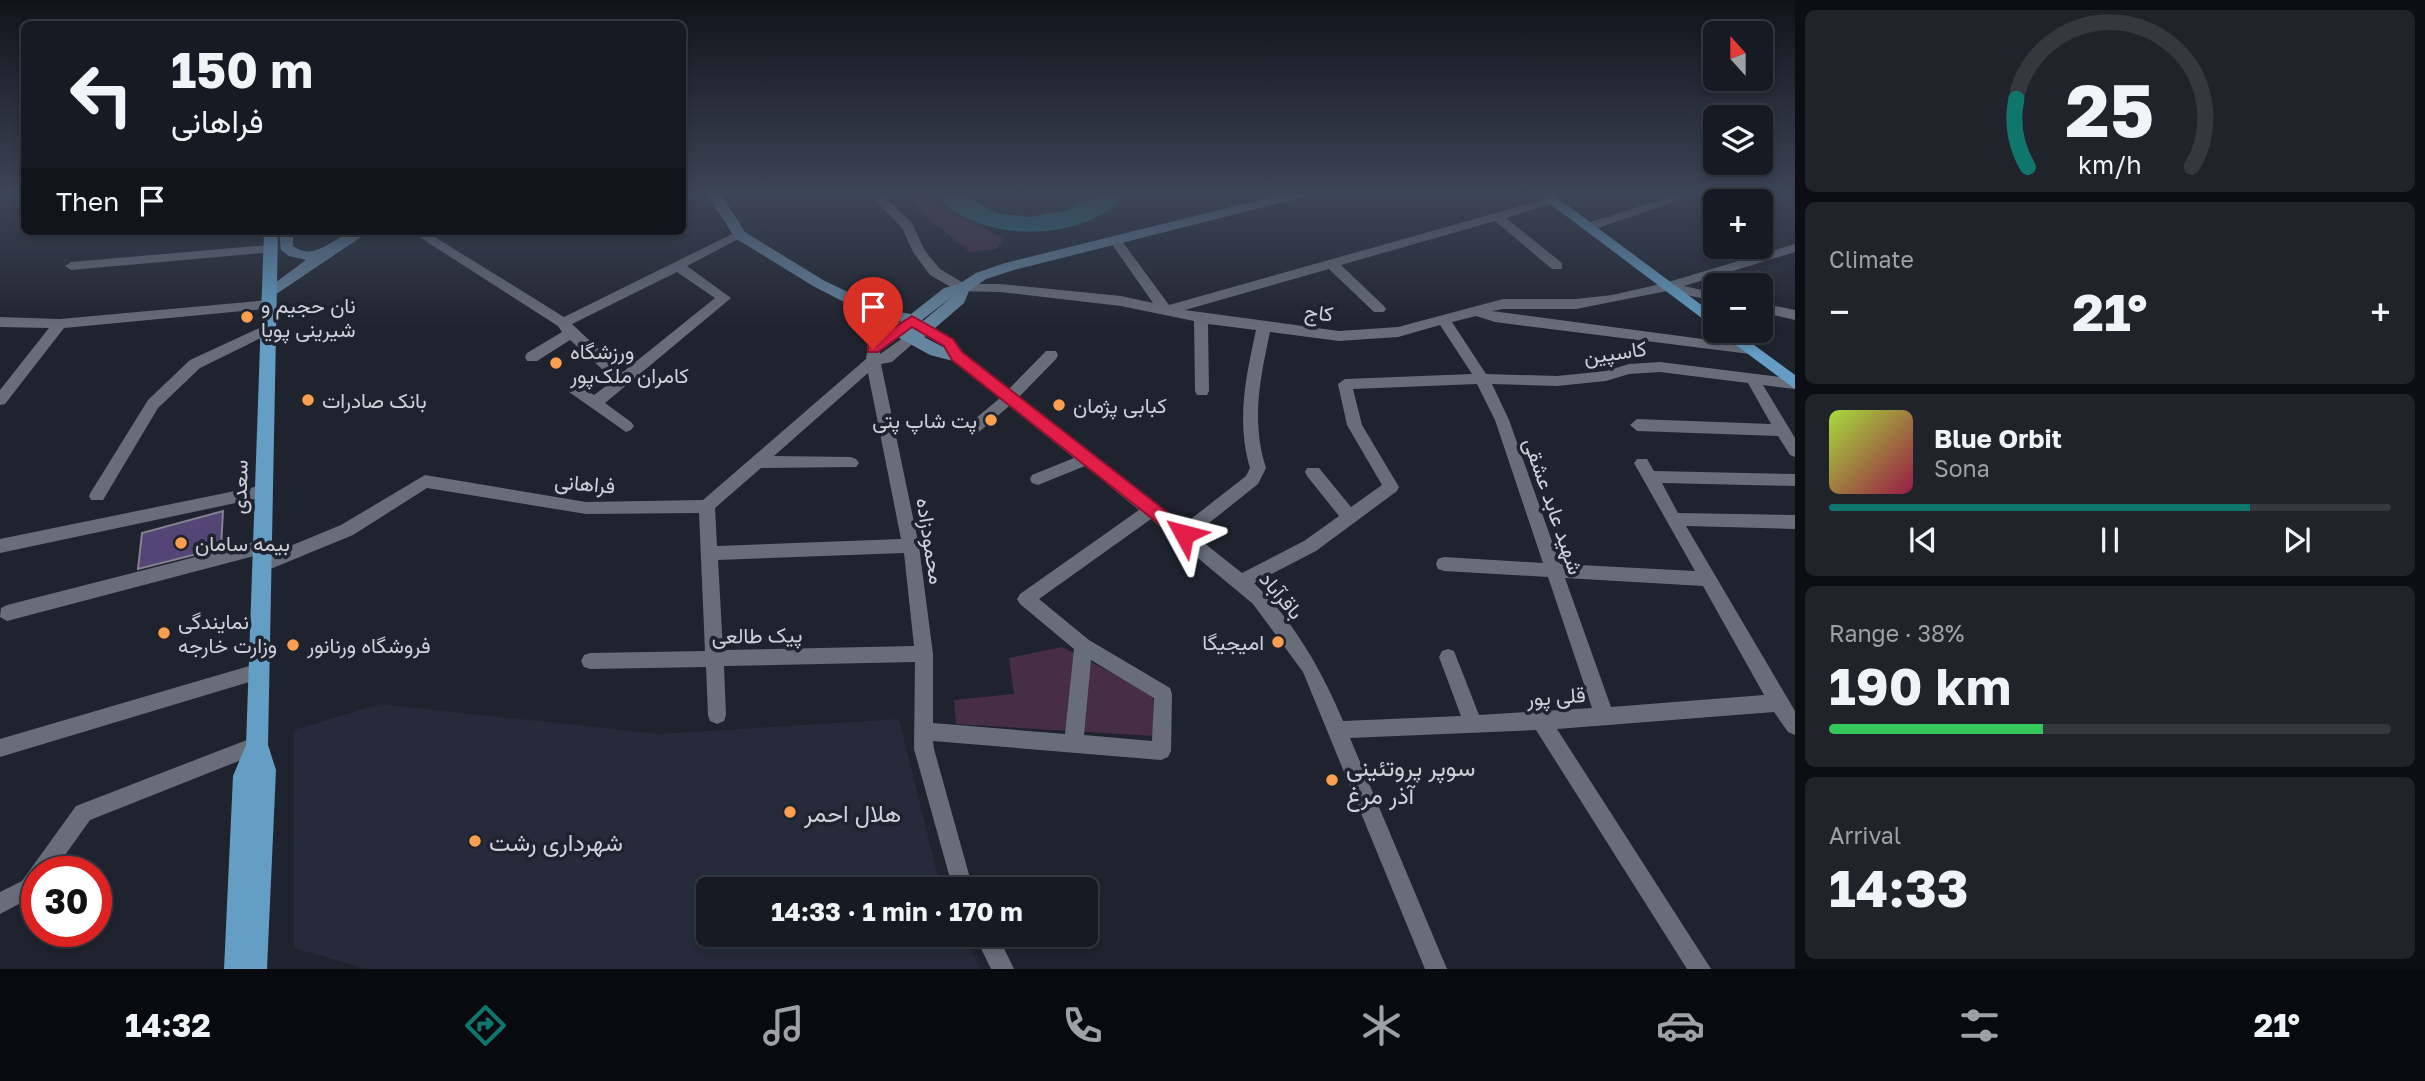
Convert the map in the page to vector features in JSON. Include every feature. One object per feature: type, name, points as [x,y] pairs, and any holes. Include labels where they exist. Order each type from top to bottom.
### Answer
[{"type":"main road","name":"سعدی","points":[[255,969],[265,770],[257,745],[270,239]]},
{"type":"main road","points":[[1604,239],[1703,314]]},
{"type":"main road","points":[[1742,343],[1795,384]]},
{"type":"main road","name":"سعدی","points":[[236,969],[244,776],[257,745]]},
{"type":"street","points":[[286,239],[286,247],[293,253],[307,256],[328,251]]},
{"type":"street","points":[[0,322],[60,324],[269,299],[328,251],[349,239]]},
{"type":"street","points":[[430,239],[477,267],[567,328],[622,379]]},
{"type":"street","points":[[532,357],[567,328],[732,239]]},
{"type":"street","name":"باقرآباد","points":[[747,239],[818,282],[912,329],[936,351],[957,356],[1241,582],[1276,621],[1309,666],[1436,969]]},
{"type":"street","points":[[914,239],[919,252],[934,272],[963,288]]},
{"type":"street","points":[[717,715],[707,506],[873,361],[887,358],[912,329],[960,299],[963,288],[981,276],[1010,265],[1118,239]]},
{"type":"street","points":[[1115,240],[1166,310],[1414,239]]},
{"type":"street","points":[[1524,239],[1557,266]]},
{"type":"street","name":"کاج","points":[[963,288],[1000,288],[1107,300],[1201,318],[1339,336],[1398,332],[1515,302],[1576,304],[1667,287],[1795,248]]},
{"type":"street","points":[[71,266],[269,249]]},
{"type":"street","points":[[1331,263],[1379,309]]},
{"type":"street","points":[[595,402],[724,298],[678,266]]},
{"type":"street","points":[[1667,287],[1703,294]]},
{"type":"street","points":[[1773,310],[1795,314]]},
{"type":"street","points":[[1477,311],[1495,317],[1750,349]]},
{"type":"street","points":[[1201,318],[1202,391]]},
{"type":"street","name":"شهید عابد عشقی","points":[[1444,320],[1482,379],[1502,420],[1604,715]]},
{"type":"street","points":[[0,399],[60,324]]},
{"type":"street","points":[[1184,534],[1252,480],[1258,468],[1250,449],[1247,422],[1264,327]]},
{"type":"street","points":[[97,496],[153,404],[195,364],[268,329]]},
{"type":"street","points":[[974,428],[1010,397],[1051,355]]},
{"type":"street","name":"محمودزاده","points":[[873,361],[911,546],[924,654],[924,749],[960,877]]},
{"type":"street","name":"کاسپین","points":[[1350,517],[1391,487],[1366,450],[1346,406],[1345,384],[1482,379],[1557,381],[1606,376],[1629,369],[1660,368],[1795,384]]},
{"type":"street","points":[[1753,380],[1795,451]]},
{"type":"street","points":[[575,388],[626,426]]},
{"type":"street","points":[[1637,425],[1782,430]]},
{"type":"street","points":[[1038,479],[1087,459]]},
{"type":"street","points":[[757,462],[851,463]]},
{"type":"street","points":[[1795,480],[1646,470],[1705,579],[1778,703],[1795,726]]},
{"type":"street","points":[[1241,582],[1311,546],[1350,517],[1313,472]]},
{"type":"street","name":"فراهانی","points":[[7,613],[262,556],[347,530],[425,481],[586,508],[707,506]]},
{"type":"street","points":[[0,546],[264,491]]},
{"type":"street","points":[[924,731],[1161,751],[1163,694],[1083,646],[1026,599],[1152,510]]},
{"type":"street","points":[[1673,519],[1795,522]]},
{"type":"street","points":[[709,553],[911,546]]},
{"type":"street","points":[[1444,564],[1705,579]]},
{"type":"street","points":[[1074,744],[1083,646]]},
{"type":"street","name":"پیک طالعی","points":[[590,661],[924,654]]},
{"type":"street","points":[[1448,657],[1473,724]]},
{"type":"street","points":[[0,748],[259,671]]},
{"type":"street","name":"قلی پور","points":[[1337,730],[1541,721],[1778,703]]},
{"type":"street","points":[[1541,721],[1700,969]]},
{"type":"street","points":[[52,856],[83,813],[257,745]]},
{"type":"street","points":[[0,903],[21,892]]},
{"type":"street","points":[[992,947],[1003,969]]},
{"type":"shaded area","points":[[954,239],[1003,239],[997,249],[970,252]]},
{"type":"shaded area","points":[[1062,647],[1153,694],[1153,736],[956,724],[954,700],[1014,694],[1009,658]]},
{"type":"shaded area","name":"شهرداری رشت","points":[[380,704],[659,734],[899,719],[938,877],[696,877],[696,947],[969,947],[981,969],[367,969],[294,948],[294,730]]},
{"type":"building","name":"بیمه سامان","points":[[223,511],[221,548],[138,569],[142,533]]},
{"type":"place","name":"نان حجیم و شیرینی پویا","points":[[247,317]]},
{"type":"place","name":"ورزشگاه کامران ملک‌پور","points":[[556,363]]},
{"type":"place","name":"بانک صادرات","points":[[308,400]]},
{"type":"place","name":"کبابی پژمان","points":[[1059,405]]},
{"type":"place","name":"پت شاپ پتی","points":[[991,420]]},
{"type":"place","name":"بیمه سامان","points":[[181,543]]},
{"type":"place","name":"نمایندگی وزارت خارجه","points":[[164,633]]},
{"type":"place","name":"امیجیگا","points":[[1278,642]]},
{"type":"place","name":"فروشگاه ورنانور","points":[[293,645]]},
{"type":"place","name":"سوپر پروتئینی آذر مرغ","points":[[1332,780]]},
{"type":"place","name":"هلال احمر","points":[[790,812]]},
{"type":"place","name":"شهرداری رشت","points":[[475,841]]},
{"type":"route","points":[[873,349],[912,321],[948,342],[957,356],[1184,534]]}]
